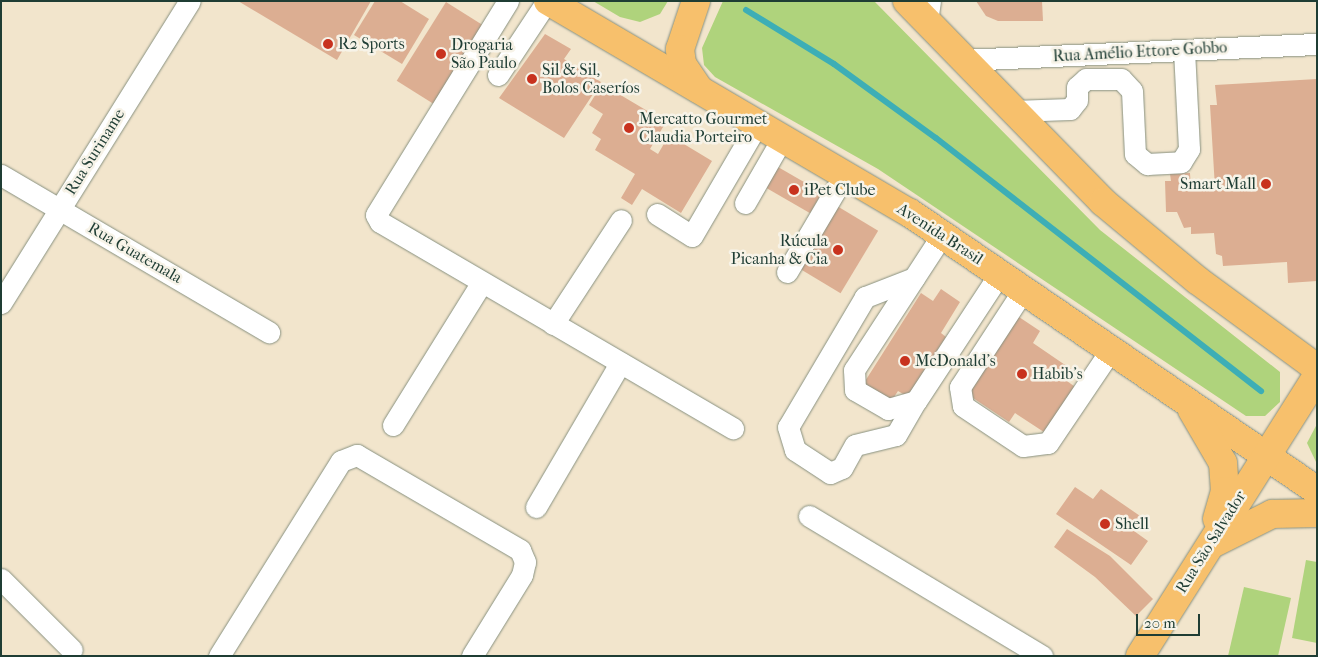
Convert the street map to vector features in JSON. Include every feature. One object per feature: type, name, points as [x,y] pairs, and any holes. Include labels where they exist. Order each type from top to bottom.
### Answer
[{"type":"main road","name":"Avenida Brasil","points":[[548,1],[702,92],[783,137],[942,234],[1153,375],[1317,491]]},
{"type":"main road","points":[[627,47],[641,50],[663,41],[682,1]]},
{"type":"main road","points":[[696,1],[680,49],[682,64],[702,92]]},
{"type":"main road","points":[[907,1],[928,12],[963,60],[1057,159],[1147,240],[1317,368]]},
{"type":"main road","points":[[1153,375],[1202,423],[1223,463],[1225,491],[1208,546]]},
{"type":"main road","name":"Rua São Salvador","points":[[1141,656],[1208,546],[1317,376]]},
{"type":"main road","points":[[1208,546],[1242,525],[1272,514],[1317,513]]},
{"type":"street","name":"Rua Suriname","points":[[1,303],[190,1]]},
{"type":"street","points":[[508,1],[376,215],[380,222],[733,428]]},
{"type":"street","points":[[498,75],[548,1]]},
{"type":"street","name":"Rua Amélio Ettore Gobbo","points":[[963,60],[1317,44]]},
{"type":"street","points":[[1013,111],[1070,109],[1077,100],[1077,87],[1086,79],[1121,79],[1132,91],[1135,154],[1146,164],[1181,162],[1189,149],[1184,50]]},
{"type":"street","points":[[657,214],[692,236],[758,123]]},
{"type":"street","points":[[746,203],[783,137]]},
{"type":"street","points":[[787,272],[845,174]]},
{"type":"street","name":"Rua Guatemala","points":[[1,175],[269,332]]},
{"type":"street","points":[[553,324],[621,220]]},
{"type":"street","points":[[916,401],[888,409],[855,390],[854,370],[942,234]]},
{"type":"street","points":[[914,278],[865,297],[788,427],[795,450],[830,473],[842,468],[855,445],[896,435],[916,401],[1000,273]]},
{"type":"street","points":[[392,425],[482,282]]},
{"type":"street","points":[[1024,289],[960,387],[963,406],[1023,446],[1048,443],[1112,348]]},
{"type":"street","points":[[536,507],[620,363]]},
{"type":"street","points":[[219,656],[341,461],[357,455],[520,550],[525,562],[522,575],[472,656]]},
{"type":"street","points":[[809,516],[1042,656]]},
{"type":"street","points":[[1,579],[72,650]]},
{"type":"green space","points":[[593,1],[668,1],[660,14],[640,22],[620,17]]},
{"type":"green space","points":[[723,1],[874,1],[1100,230],[1280,372],[1280,402],[1265,416],[1246,416],[878,169],[715,77],[704,65],[702,48]]},
{"type":"green space","points":[[1317,424],[1317,464],[1307,443]]},
{"type":"green space","points":[[1306,560],[1317,562],[1317,643],[1292,638]]},
{"type":"green space","points":[[1244,587],[1291,598],[1278,656],[1228,656]]},
{"type":"building","name":"R2 Sports","points":[[238,1],[371,1],[337,60]]},
{"type":"building","points":[[375,1],[400,1],[429,19],[402,64],[354,35]]},
{"type":"building","points":[[976,1],[1042,1],[1043,21],[998,21],[986,16]]},
{"type":"building","name":"Drogaria São Paulo","points":[[446,2],[485,26],[436,105],[397,81]]},
{"type":"building","points":[[545,34],[571,49],[564,59],[601,82],[564,138],[499,98]]},
{"type":"building","name":"Smart Mall","points":[[1317,79],[1317,281],[1288,283],[1287,262],[1223,266],[1222,256],[1216,254],[1214,233],[1191,234],[1191,227],[1184,228],[1177,212],[1166,212],[1165,181],[1171,181],[1170,174],[1190,173],[1191,189],[1215,188],[1210,105],[1217,105],[1215,85]]},
{"type":"building","points":[[602,84],[666,122],[650,149],[658,154],[669,135],[712,161],[681,213],[642,189],[632,205],[621,198],[635,174],[595,150],[601,139],[592,133],[603,114],[589,105]]},
{"type":"building","name":"iPet Clube","points":[[778,167],[822,192],[810,213],[766,188]]},
{"type":"building","name":"Rúcula Picanha & Cia","points":[[837,206],[878,231],[841,293],[799,269]]},
{"type":"building","name":"McDonald's","points":[[941,289],[960,302],[941,333],[946,337],[908,397],[898,391],[890,403],[862,386],[921,293],[933,301]]},
{"type":"building","name":"Habib's","points":[[1016,315],[1040,331],[1033,343],[1071,369],[1064,379],[1081,391],[1050,436],[1015,413],[1009,422],[964,392]]},
{"type":"building","name":"Shell","points":[[1075,487],[1093,499],[1101,489],[1143,518],[1134,531],[1148,541],[1131,565],[1056,514]]},
{"type":"building","points":[[1067,529],[1110,556],[1153,599],[1136,616],[1095,577],[1054,547]]},
{"type":"waterway","points":[[746,10],[834,64],[936,138],[1261,391]]},
{"type":"place","name":"R2 Sports","points":[[328,44]]},
{"type":"place","name":"Drogaria São Paulo","points":[[441,54]]},
{"type":"place","name":"Sil & Sil, Bolos Caseríos","points":[[532,79]]},
{"type":"place","name":"Mercatto Gourmet Claudia Porteiro","points":[[629,128]]},
{"type":"place","name":"Smart Mall","points":[[1266,184]]},
{"type":"place","name":"iPet Clube","points":[[794,190]]},
{"type":"place","name":"Rúcula Picanha & Cia","points":[[838,250]]},
{"type":"place","name":"McDonald's","points":[[905,361]]},
{"type":"place","name":"Habib's","points":[[1022,374]]},
{"type":"place","name":"Shell","points":[[1105,524]]}]
